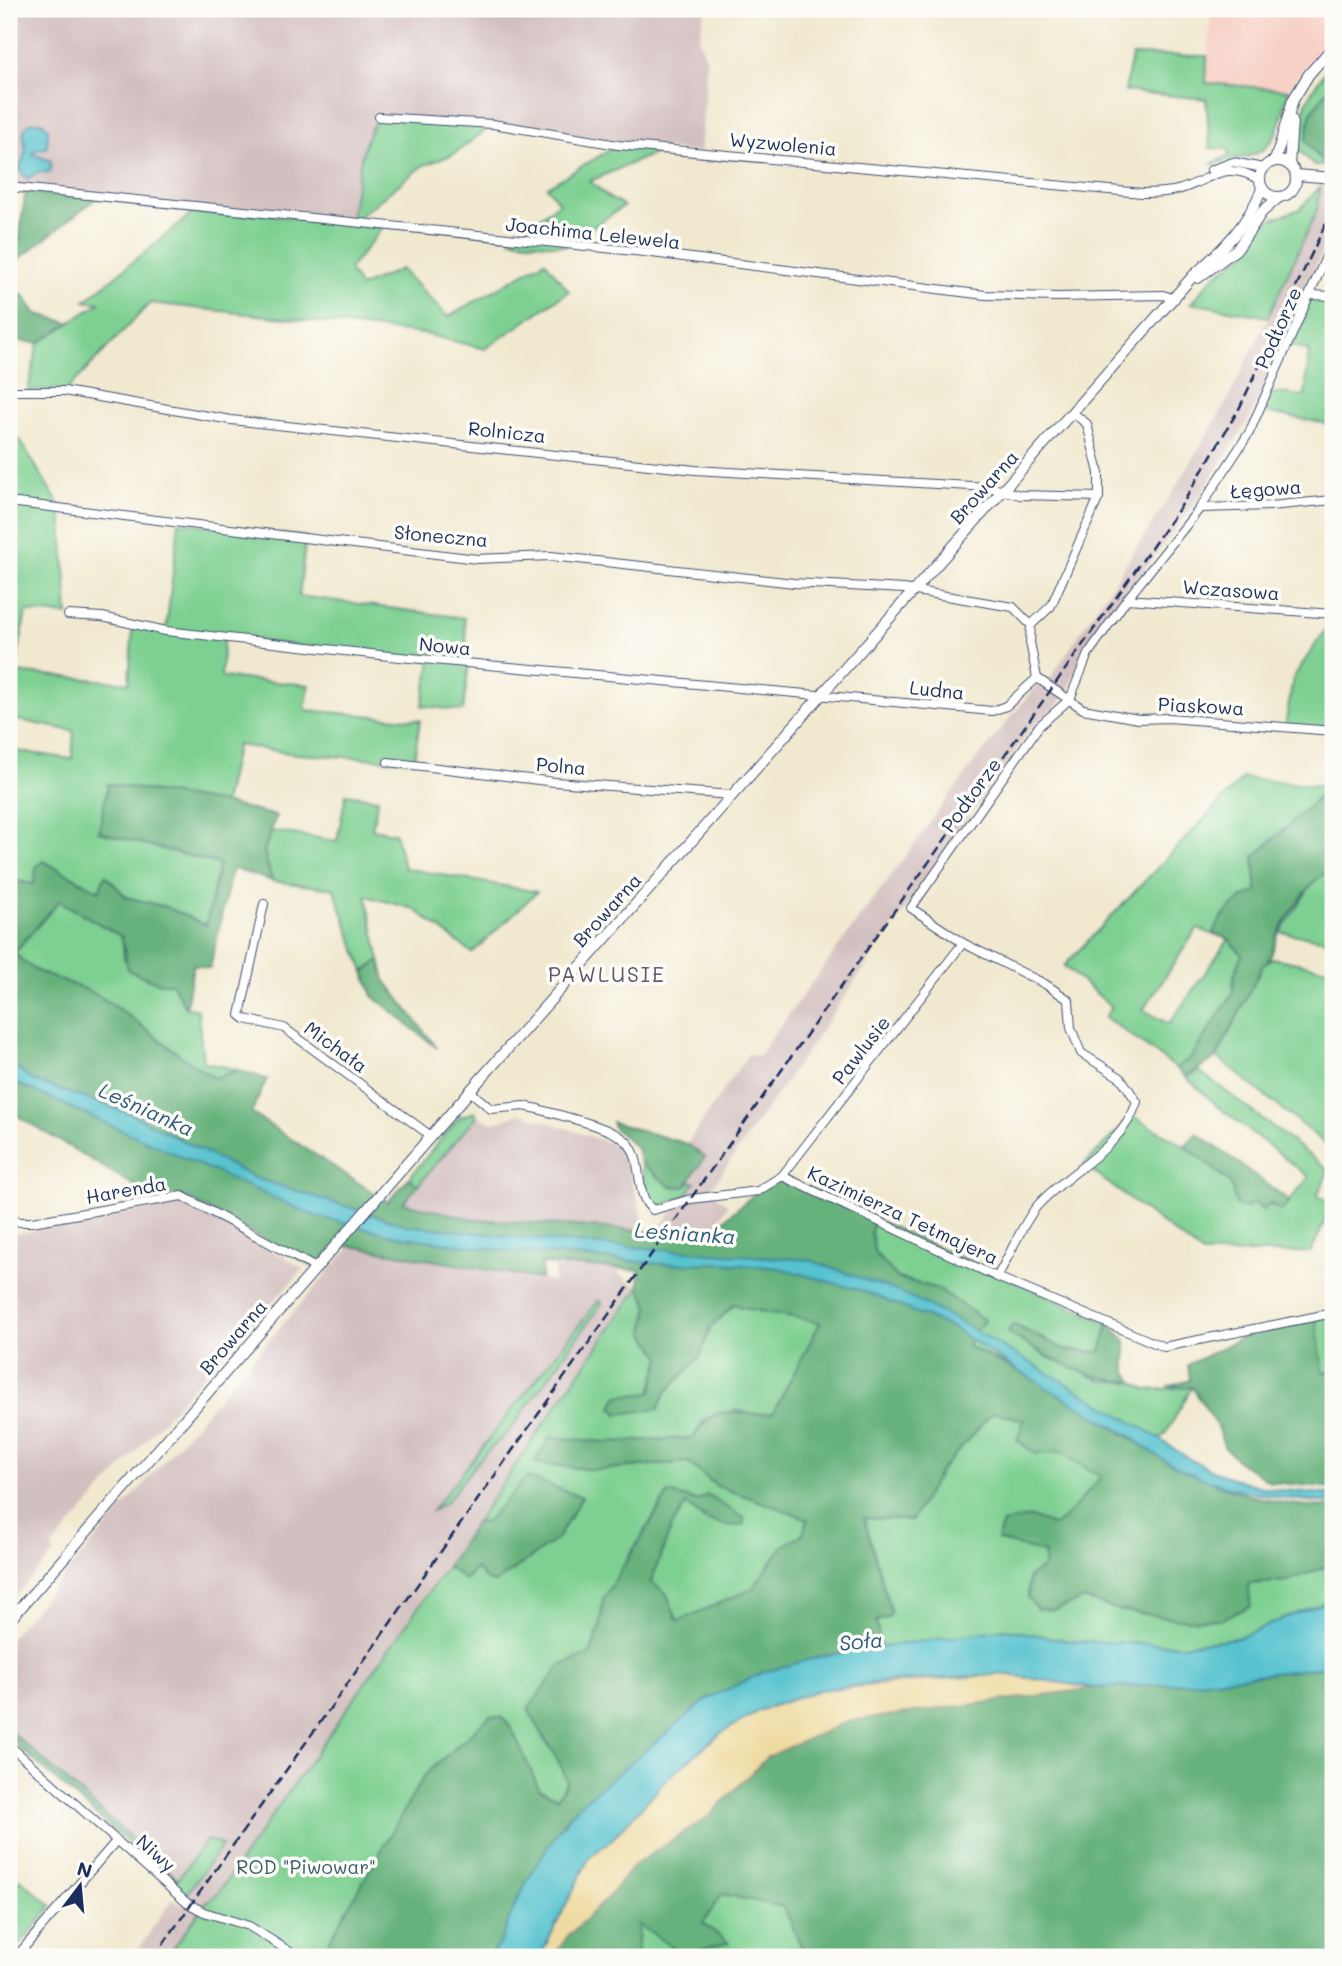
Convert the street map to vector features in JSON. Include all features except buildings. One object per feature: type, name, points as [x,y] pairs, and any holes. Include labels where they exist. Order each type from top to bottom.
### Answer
[{"type":"street","points":[[1330,178],[1295,187],[1288,195],[1278,198],[1269,195],[1261,185],[1263,168],[1275,161],[1293,100],[1333,47]]},
{"type":"street","points":[[9,89],[9,127]]},
{"type":"street","points":[[1295,187],[1296,175],[1289,165],[1291,126],[1300,89]]},
{"type":"street","name":"Wyzwolenia","points":[[379,117],[493,124],[618,145],[1129,192],[1172,192],[1226,170],[1245,173],[1261,185]]},
{"type":"street","points":[[1275,161],[1289,165]]},
{"type":"street","name":"Wyzwolenia","points":[[1185,188],[1227,163],[1263,168]]},
{"type":"street","points":[[1296,175],[1330,178]]},
{"type":"street","name":"Browarna","points":[[9,1621],[430,1136],[1178,295],[1238,232],[1261,185]]},
{"type":"street","name":"Joachima Lelewela","points":[[9,187],[644,252],[985,295],[1058,298],[1178,295]]},
{"type":"street","name":"Browarna","points":[[1178,295],[1238,248],[1262,212],[1278,198]]},
{"type":"street","name":"Podtorze","points":[[997,1277],[1035,1209],[1058,1184],[1120,1135],[1137,1102],[1121,1078],[1081,1053],[1071,1028],[1069,1000],[1045,984],[963,943],[911,908],[1039,726],[1070,699],[1081,666],[1127,599],[1200,508],[1249,433],[1333,241]]},
{"type":"street","points":[[1310,295],[1333,296]]},
{"type":"street","name":"Rolnicza","points":[[9,391],[64,391],[231,420],[695,470],[964,485],[1003,491]]},
{"type":"street","points":[[1070,699],[1037,678],[1030,642],[1031,625],[1051,606],[1099,497],[1099,473],[1087,424],[1073,413]]},
{"type":"street","points":[[1003,491],[1020,495],[1099,497]]},
{"type":"street","name":"Łęgowa","points":[[1200,508],[1270,506],[1333,500]]},
{"type":"street","name":"Słoneczna","points":[[9,502],[477,559],[551,556],[794,583],[913,592],[1013,607],[1031,625]]},
{"type":"street","name":"Wczasowa","points":[[1127,599],[1333,614]]},
{"type":"street","name":"Nowa","points":[[68,615],[102,617],[166,631],[378,655],[822,695]]},
{"type":"street","name":"Ludna","points":[[822,695],[992,711],[1006,706],[1037,678]]},
{"type":"street","name":"Piaskowa","points":[[1070,699],[1083,709],[1138,719],[1183,719],[1333,732]]},
{"type":"street","name":"Polna","points":[[388,762],[555,782],[732,796]]},
{"type":"street","name":"Michała","points":[[264,904],[240,1012],[242,1017],[284,1028],[430,1136]]},
{"type":"street","name":"Pawlusie","points":[[782,1176],[963,943]]},
{"type":"street","name":"Kazimierza Tetmajera","points":[[470,1091],[491,1109],[524,1106],[538,1109],[624,1139],[636,1156],[647,1206],[653,1210],[691,1199],[758,1191],[782,1176],[997,1277],[1164,1347],[1333,1313]]},
{"type":"street","name":"Harenda","points":[[9,1217],[20,1222],[32,1222],[182,1196],[317,1268]]},
{"type":"street","name":"Niwy","points":[[9,1745],[192,1907],[249,1926],[298,1957]]},
{"type":"street","points":[[16,1957],[117,1840]]},
{"type":"shaded area","points":[[10,9],[705,9],[699,39],[707,60],[700,153],[493,124],[379,118],[350,224],[9,187]]},
{"type":"shaded area","points":[[1211,9],[1333,9],[1333,37],[1306,65],[1289,90],[1206,83]]},
{"type":"shaded area","points":[[1320,187],[1333,187],[1333,226],[1253,413],[1192,508],[1123,598],[1082,658],[1067,692],[1058,704],[1031,728],[710,1190],[728,1205],[712,1230],[657,1231],[695,1183],[692,1181],[705,1157],[687,1144],[748,1054],[758,1056],[974,763],[1036,686],[1049,680],[1168,500],[1227,402],[1317,210]]},
{"type":"shaded area","points":[[521,1113],[621,1147],[647,1231],[474,1219],[402,1203],[477,1116],[492,1123]]},
{"type":"shaded area","points":[[187,1202],[304,1269],[205,1373],[51,1548],[55,1552],[9,1603],[9,1235]]},
{"type":"shaded area","points":[[351,1246],[553,1282],[555,1264],[619,1268],[619,1275],[639,1287],[217,1894],[205,1904],[167,1957],[133,1957],[172,1900],[184,1905],[185,1897],[221,1845],[207,1840],[178,1879],[9,1730],[9,1639]]},
{"type":"green space","points":[[1132,55],[1207,56],[1206,83],[1289,90],[1274,137],[1259,152],[1211,164],[1230,155],[1228,149],[1210,148],[1206,99],[1125,91]]},
{"type":"green space","points":[[1333,62],[1333,82],[1311,113],[1306,141],[1326,166],[1314,166],[1297,148],[1300,123],[1311,92]]},
{"type":"green space","points":[[1333,82],[1333,166],[1326,166],[1306,141],[1311,113]]},
{"type":"green space","points":[[379,117],[493,124],[454,154],[422,166],[351,223],[383,227],[349,270],[360,287],[401,269],[448,317],[545,261],[569,291],[485,349],[425,334],[150,303],[68,389],[28,391],[38,343],[100,303],[85,301],[199,208],[350,223],[359,167],[367,139]]},
{"type":"green space","points":[[618,145],[665,149],[590,181],[608,197],[624,206],[564,246],[511,240],[559,203],[547,187]]},
{"type":"green space","points":[[1320,187],[1317,210],[1268,317],[1191,303],[1214,276],[1243,255],[1266,221],[1300,209]]},
{"type":"green space","points":[[26,189],[98,197],[9,267],[9,241],[19,240]]},
{"type":"green space","points":[[9,292],[23,294],[35,313],[70,323],[38,343],[9,340]]},
{"type":"green space","points":[[1310,295],[1333,296],[1333,425],[1259,411],[1267,392],[1305,396],[1309,351],[1289,344]]},
{"type":"green space","points":[[9,438],[20,440],[61,508],[68,615],[26,612],[15,672],[129,683],[133,625],[166,630],[179,522],[306,537],[299,596],[464,618],[469,663],[463,711],[422,706],[431,661],[224,637],[221,677],[309,685],[305,710],[420,720],[414,761],[296,754],[237,745],[224,803],[108,784],[99,832],[219,864],[206,925],[166,907],[126,897],[106,875],[99,891],[43,861],[34,885],[9,880]],"holes":[[[12,719],[74,731],[72,759],[10,750]]]},
{"type":"green space","points":[[1333,619],[1333,731],[1285,727],[1293,678]]},
{"type":"green space","points":[[1243,778],[1330,787],[1287,828],[1255,871],[1257,892],[1222,916],[1213,934],[1197,929],[1143,1010],[1169,1024],[1229,939],[1242,954],[1234,976],[1233,993],[1191,1058],[1176,1068],[1105,1017],[1112,1007],[1064,966]]},
{"type":"green space","points":[[108,784],[224,803],[276,816],[264,851],[272,881],[232,868],[210,968],[193,965],[186,1007],[172,983],[159,983],[128,970],[122,937],[59,901],[14,953],[34,969],[95,994],[215,1078],[238,1070],[267,1079],[251,1113],[388,1202],[409,1178],[418,1185],[403,1203],[474,1219],[647,1231],[665,1236],[681,1231],[712,1230],[758,1191],[782,1176],[874,1219],[871,1232],[875,1253],[898,1278],[938,1289],[984,1320],[967,1346],[1048,1387],[1151,1450],[1207,1480],[1266,1500],[1333,1507],[1333,1564],[1287,1581],[1248,1584],[1251,1606],[1222,1619],[1186,1620],[1118,1610],[1085,1599],[1054,1610],[1037,1609],[1028,1598],[1028,1578],[1044,1566],[1045,1553],[997,1540],[1003,1523],[1031,1517],[1053,1525],[1063,1520],[1101,1477],[1060,1452],[1035,1454],[1017,1440],[1024,1420],[993,1412],[941,1470],[912,1520],[864,1518],[891,1613],[887,1618],[876,1621],[881,1650],[822,1656],[709,1698],[565,1820],[513,1909],[503,1941],[489,1957],[329,1957],[325,1948],[424,1776],[490,1716],[502,1717],[512,1729],[539,1789],[557,1798],[567,1782],[564,1772],[528,1709],[561,1665],[590,1654],[600,1627],[603,1599],[669,1493],[697,1501],[707,1495],[744,1518],[744,1525],[719,1524],[686,1504],[671,1528],[651,1582],[666,1593],[678,1621],[752,1589],[783,1546],[803,1534],[808,1519],[715,1485],[688,1462],[596,1470],[534,1463],[550,1437],[606,1442],[693,1438],[702,1425],[719,1413],[773,1413],[820,1323],[734,1304],[710,1328],[700,1357],[666,1392],[658,1409],[618,1414],[612,1407],[617,1396],[651,1393],[661,1357],[644,1332],[649,1306],[639,1287],[640,1270],[542,1264],[541,1279],[351,1246],[335,1247],[316,1268],[182,1196],[157,1199],[9,1111],[9,880],[34,884],[36,867],[43,861],[99,891],[105,875],[126,897],[166,907],[206,925],[219,864],[99,832]]},
{"type":"green space","points":[[1330,787],[1333,788],[1333,870],[1311,886],[1288,916],[1271,955],[1262,967],[1217,1057],[1186,1077],[1176,1068],[1191,1058],[1233,993],[1234,976],[1242,955],[1229,939],[1213,934],[1231,908],[1242,898],[1257,891],[1254,857]]},
{"type":"green space","points":[[346,794],[378,799],[372,829],[395,833],[404,868],[537,892],[472,953],[414,909],[366,896],[380,960],[364,972],[334,889],[272,881],[264,851],[272,831],[337,841]]},
{"type":"green space","points":[[1330,869],[1333,870],[1333,941],[1280,932],[1316,878]]},
{"type":"green space","points":[[59,901],[122,937],[124,959],[172,983],[185,1007],[198,1010],[203,1062],[238,1070],[215,1078],[95,994],[34,969],[14,953]]},
{"type":"green space","points":[[1272,958],[1333,970],[1333,1150],[1217,1057],[1262,966]]},
{"type":"green space","points":[[380,960],[385,980],[437,1048],[373,996],[364,972]]},
{"type":"green space","points":[[1199,1071],[1329,1170],[1317,1196],[1333,1203],[1311,1252],[1203,1254],[1084,1165],[1132,1116],[1185,1146],[1230,1182],[1237,1206],[1260,1203],[1281,1211],[1309,1177],[1220,1108],[1186,1077]]},
{"type":"green space","points":[[475,1112],[477,1116],[418,1185],[409,1178],[459,1117]]},
{"type":"green space","points":[[612,1122],[687,1144],[705,1157],[685,1187],[670,1186],[641,1163],[637,1148],[614,1128]]},
{"type":"green space","points":[[1197,1133],[1290,1201],[1281,1211],[1270,1204],[1263,1210],[1253,1202],[1247,1208],[1237,1206],[1230,1182],[1185,1146]]},
{"type":"green space","points":[[641,1163],[670,1186],[685,1187],[692,1181],[695,1182],[687,1195],[659,1207],[647,1196]]},
{"type":"green space","points":[[874,1219],[1108,1323],[1101,1352],[1066,1350],[1012,1324],[1008,1332],[1047,1357],[1103,1381],[1133,1382],[1146,1390],[1192,1387],[1165,1435],[1141,1447],[1056,1393],[967,1346],[984,1320],[938,1289],[898,1278],[875,1254],[871,1232]]},
{"type":"green space","name":"ROD \"Piwowar\"","points":[[639,1287],[649,1306],[644,1332],[661,1357],[650,1394],[617,1397],[658,1409],[666,1392],[700,1357],[710,1328],[735,1304],[821,1323],[774,1413],[757,1415],[737,1410],[704,1419],[694,1438],[606,1442],[550,1437],[535,1463],[596,1470],[688,1462],[715,1485],[808,1518],[803,1534],[783,1546],[752,1589],[678,1622],[666,1593],[651,1582],[671,1528],[686,1504],[707,1522],[744,1519],[708,1495],[697,1501],[668,1493],[603,1599],[600,1627],[590,1654],[561,1665],[542,1738],[561,1759],[567,1782],[557,1798],[539,1789],[512,1729],[490,1716],[479,1727],[325,1948],[329,1957],[167,1957],[205,1904],[217,1894],[447,1566],[465,1580],[476,1568],[485,1579],[495,1582],[512,1570],[485,1523],[476,1522]]},
{"type":"green space","points":[[599,1300],[602,1303],[510,1430],[480,1459],[446,1502],[431,1512]]},
{"type":"green space","points":[[1333,1313],[1333,1372],[1323,1372],[1316,1318]]},
{"type":"green space","points":[[1316,1318],[1323,1372],[1333,1372],[1333,1488],[1270,1482],[1240,1462],[1225,1448],[1216,1424],[1192,1387],[1168,1387],[1190,1380],[1188,1365],[1261,1328]]},
{"type":"green space","points":[[1108,1323],[1126,1341],[1126,1371],[1133,1382],[1083,1372],[1052,1359],[1008,1333],[1012,1324],[1066,1350],[1101,1352]]},
{"type":"green space","points":[[993,1412],[1025,1420],[1035,1454],[1060,1452],[1101,1477],[1063,1520],[1053,1526],[1031,1517],[1003,1523],[997,1540],[1045,1553],[1044,1566],[1054,1610],[1085,1599],[1118,1610],[1186,1620],[1248,1584],[1287,1581],[1333,1564],[1333,1599],[1237,1638],[1182,1645],[1069,1641],[1005,1629],[881,1650],[876,1621],[891,1612],[864,1518],[912,1520],[941,1470]]},
{"type":"green space","points":[[527,1477],[582,1497],[557,1539],[495,1583],[485,1579],[476,1568],[465,1580],[447,1566],[476,1522],[485,1523]]},
{"type":"green space","points":[[1333,1666],[1333,1957],[806,1957],[784,1907],[722,1894],[703,1923],[729,1943],[683,1954],[639,1925],[637,1957],[553,1957],[568,1936],[609,1896],[634,1865],[708,1817],[767,1757],[848,1721],[1095,1688],[1189,1683]]},
{"type":"green space","points":[[9,1730],[178,1879],[174,1884],[9,1738]]},
{"type":"green space","points":[[207,1840],[222,1845],[185,1897],[173,1887],[174,1884]]},
{"type":"green space","points":[[20,1879],[52,1906],[9,1957],[9,1892]]},
{"type":"green space","points":[[721,1894],[784,1907],[806,1957],[637,1957],[639,1924],[728,1943],[703,1923]]},
{"type":"sand","points":[[1003,1674],[1095,1688],[848,1721],[767,1757],[708,1817],[634,1865],[609,1896],[568,1936],[553,1957],[540,1957],[589,1858],[612,1839],[669,1777],[720,1734],[761,1710],[819,1690]]},
{"type":"water","points":[[32,122],[42,122],[48,128],[47,148],[35,150],[33,154],[51,161],[50,173],[39,172],[27,179],[20,168],[26,148],[25,129]]},
{"type":"water","points":[[9,1062],[34,1081],[129,1113],[255,1178],[406,1225],[561,1242],[810,1260],[902,1293],[955,1319],[1146,1430],[1191,1460],[1223,1475],[1264,1488],[1333,1495],[1333,1503],[1281,1498],[1203,1479],[1156,1455],[1135,1439],[1020,1372],[953,1328],[863,1291],[779,1268],[719,1263],[664,1264],[499,1250],[396,1236],[312,1215],[9,1080]]},
{"type":"water","points":[[1333,1599],[1333,1666],[1189,1683],[1095,1688],[1003,1674],[885,1682],[819,1690],[761,1710],[719,1734],[669,1777],[612,1839],[589,1858],[540,1957],[489,1957],[501,1939],[534,1869],[579,1805],[709,1698],[764,1672],[822,1656],[1005,1629],[1069,1641],[1182,1645],[1237,1638]]},
{"type":"railway","points":[[154,1957],[1183,503],[1240,407],[1333,208]]},
{"type":"district","name":"PAWLUSIE","points":[[607,975]]},
{"type":"water label","name":"Leśnianka","points":[[146,1110]]},
{"type":"water label","name":"Leśnianka","points":[[685,1234]]},
{"type":"water label","name":"Soła","points":[[861,1642]]}]
